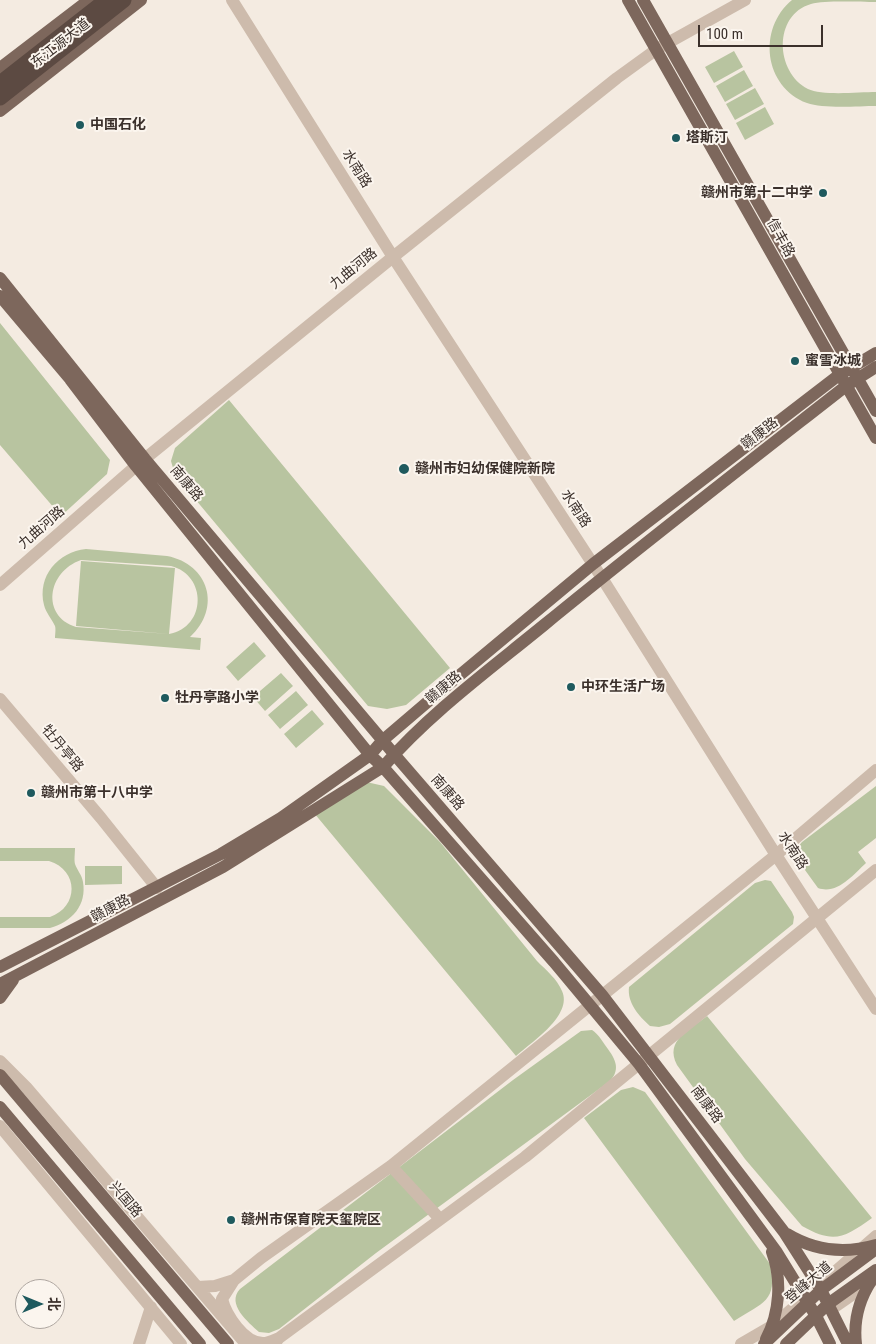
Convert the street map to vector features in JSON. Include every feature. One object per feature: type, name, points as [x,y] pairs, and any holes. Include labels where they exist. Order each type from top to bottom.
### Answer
[{"type":"highway","points":[[0,83],[106,0]]},
{"type":"highway","points":[[0,98],[124,0]]},
{"type":"main road","name":"东江源大道","points":[[0,68],[89,0]]},
{"type":"main road","name":"东江源大道","points":[[0,111],[141,0]]},
{"type":"main road","name":"信丰路","points":[[628,0],[662,46],[876,411]]},
{"type":"main road","name":"信丰路","points":[[643,0],[662,46],[842,380],[876,438]]},
{"type":"main road","name":"南康路","points":[[0,278],[141,463],[370,755],[383,767],[554,962],[639,1064],[764,1233],[806,1300],[830,1344]]},
{"type":"main road","name":"南康路","points":[[0,296],[141,463],[602,995],[784,1232],[819,1288],[848,1344]]},
{"type":"main road","name":"赣康路","points":[[2,966],[221,854],[281,818],[370,755],[383,740],[593,564],[854,372],[876,353]]},
{"type":"main road","name":"赣康路","points":[[854,372],[876,366]]},
{"type":"main road","name":"赣康路","points":[[0,984],[223,867],[383,767],[443,707],[842,380]]},
{"type":"main road","points":[[0,998],[6,988],[20,974]]},
{"type":"main road","name":"兴国路","points":[[1,1075],[228,1344]]},
{"type":"main road","points":[[0,1107],[200,1344]]},
{"type":"main road","points":[[784,1232],[803,1243],[823,1249],[844,1251],[876,1245]]},
{"type":"main road","points":[[764,1233],[773,1255],[778,1278],[777,1302],[772,1326],[764,1344]]},
{"type":"main road","name":"登峰大道","points":[[764,1344],[819,1288],[876,1249]]},
{"type":"main road","points":[[856,1344],[856,1318],[862,1298],[874,1276]]},
{"type":"main road","points":[[786,1344],[817,1319]]},
{"type":"street","name":"水南路","points":[[232,0],[393,256],[602,578],[776,855],[876,1009]]},
{"type":"street","name":"九曲河路","points":[[0,585],[141,463],[393,256],[617,78],[662,46],[745,0]]},
{"type":"street","name":"牡丹亭路","points":[[0,699],[101,818],[156,888]]},
{"type":"street","points":[[876,770],[776,855],[391,1166],[261,1258],[234,1280],[222,1299],[224,1307],[251,1340],[263,1343],[276,1341],[525,1157],[817,916],[876,870]]},
{"type":"street","points":[[0,1061],[26,1087],[246,1344]]},
{"type":"street","points":[[0,1126],[181,1344]]},
{"type":"street","points":[[391,1166],[440,1219]]},
{"type":"street","points":[[819,1288],[876,1236]]},
{"type":"street","points":[[795,1344],[829,1307],[874,1276]]},
{"type":"street","points":[[198,1287],[214,1286],[234,1280]]},
{"type":"street","points":[[741,1344],[772,1326],[806,1300]]},
{"type":"street","points":[[139,1344],[151,1307]]},
{"type":"green space","points":[[792,0],[876,0],[876,2],[811,4],[799,10],[790,20],[785,31],[783,44],[784,58],[789,70],[797,81],[808,89],[831,93],[876,92],[876,106],[831,107],[814,105],[793,95],[782,84],[774,71],[770,56],[770,41],[774,26],[781,12]]},
{"type":"green space","points":[[734,51],[743,67],[714,83],[705,67]]},
{"type":"green space","points":[[744,70],[753,86],[725,102],[716,86]]},
{"type":"green space","points":[[755,88],[764,104],[735,120],[726,104]]},
{"type":"green space","points":[[765,107],[774,124],[745,140],[736,123]]},
{"type":"green space","points":[[0,323],[110,460],[107,474],[61,516],[0,445]]},
{"type":"green space","points":[[229,400],[450,668],[406,705],[387,709],[368,706],[175,475],[171,461],[175,448]]},
{"type":"green space","points":[[86,549],[167,556],[193,568],[201,577],[208,601],[206,613],[200,626],[190,637],[201,638],[200,650],[55,638],[55,626],[44,605],[44,584],[52,567],[59,560],[76,551]],"holes":[[[81,560],[171,566],[183,571],[191,579],[196,590],[198,601],[196,612],[190,622],[181,629],[169,634],[76,627],[57,614],[53,604],[53,594],[55,584],[61,574]]]},
{"type":"green space","points":[[81,561],[175,568],[169,634],[76,626]]},
{"type":"green space","points":[[254,642],[266,656],[238,681],[226,667]]},
{"type":"green space","points":[[281,673],[293,686],[265,711],[253,697]]},
{"type":"green space","points":[[296,691],[308,705],[280,729],[268,715]]},
{"type":"green space","points":[[312,710],[324,724],[296,748],[284,734]]},
{"type":"green space","points":[[362,781],[384,786],[440,842],[560,987],[564,1000],[562,1009],[549,1027],[516,1056],[314,813]]},
{"type":"green space","points":[[876,786],[876,838],[858,852],[866,863],[844,883],[832,889],[818,888],[797,859],[796,849],[802,842]]},
{"type":"green space","points":[[0,848],[75,848],[75,864],[82,879],[84,890],[80,905],[71,917],[65,922],[50,928],[0,928],[0,917],[50,917],[60,912],[66,905],[72,889],[66,872],[59,866],[49,861],[0,861]]},
{"type":"green space","points":[[85,866],[122,866],[122,884],[85,885]]},
{"type":"green space","points":[[765,880],[771,881],[792,912],[794,917],[793,924],[670,1024],[659,1027],[650,1026],[632,1004],[629,987],[755,883]]},
{"type":"green space","points":[[707,1016],[872,1218],[854,1230],[839,1236],[831,1237],[813,1232],[802,1226],[745,1159],[677,1065],[674,1056],[676,1042]]},
{"type":"green space","points":[[592,1030],[601,1039],[615,1063],[616,1072],[610,1081],[376,1253],[279,1329],[269,1333],[259,1332],[244,1318],[237,1307],[236,1301],[236,1295],[240,1289],[513,1080],[581,1031]]},
{"type":"green space","points":[[633,1087],[645,1092],[770,1264],[772,1286],[770,1294],[760,1305],[734,1321],[584,1118],[621,1090]]},
{"type":"place","name":"中国石化","points":[[80,125]]},
{"type":"place","name":"塔斯汀","points":[[676,138]]},
{"type":"place","name":"赣州市第十二中学","points":[[823,193]]},
{"type":"place","name":"蜜雪冰城","points":[[795,361]]},
{"type":"place","name":"赣州市妇幼保健院新院","points":[[404,469]]},
{"type":"place","name":"中环生活广场","points":[[571,687]]},
{"type":"place","name":"牡丹亭路小学","points":[[165,698]]},
{"type":"place","name":"赣州市第十八中学","points":[[31,793]]},
{"type":"place","name":"赣州市保育院天玺院区","points":[[231,1220]]}]
